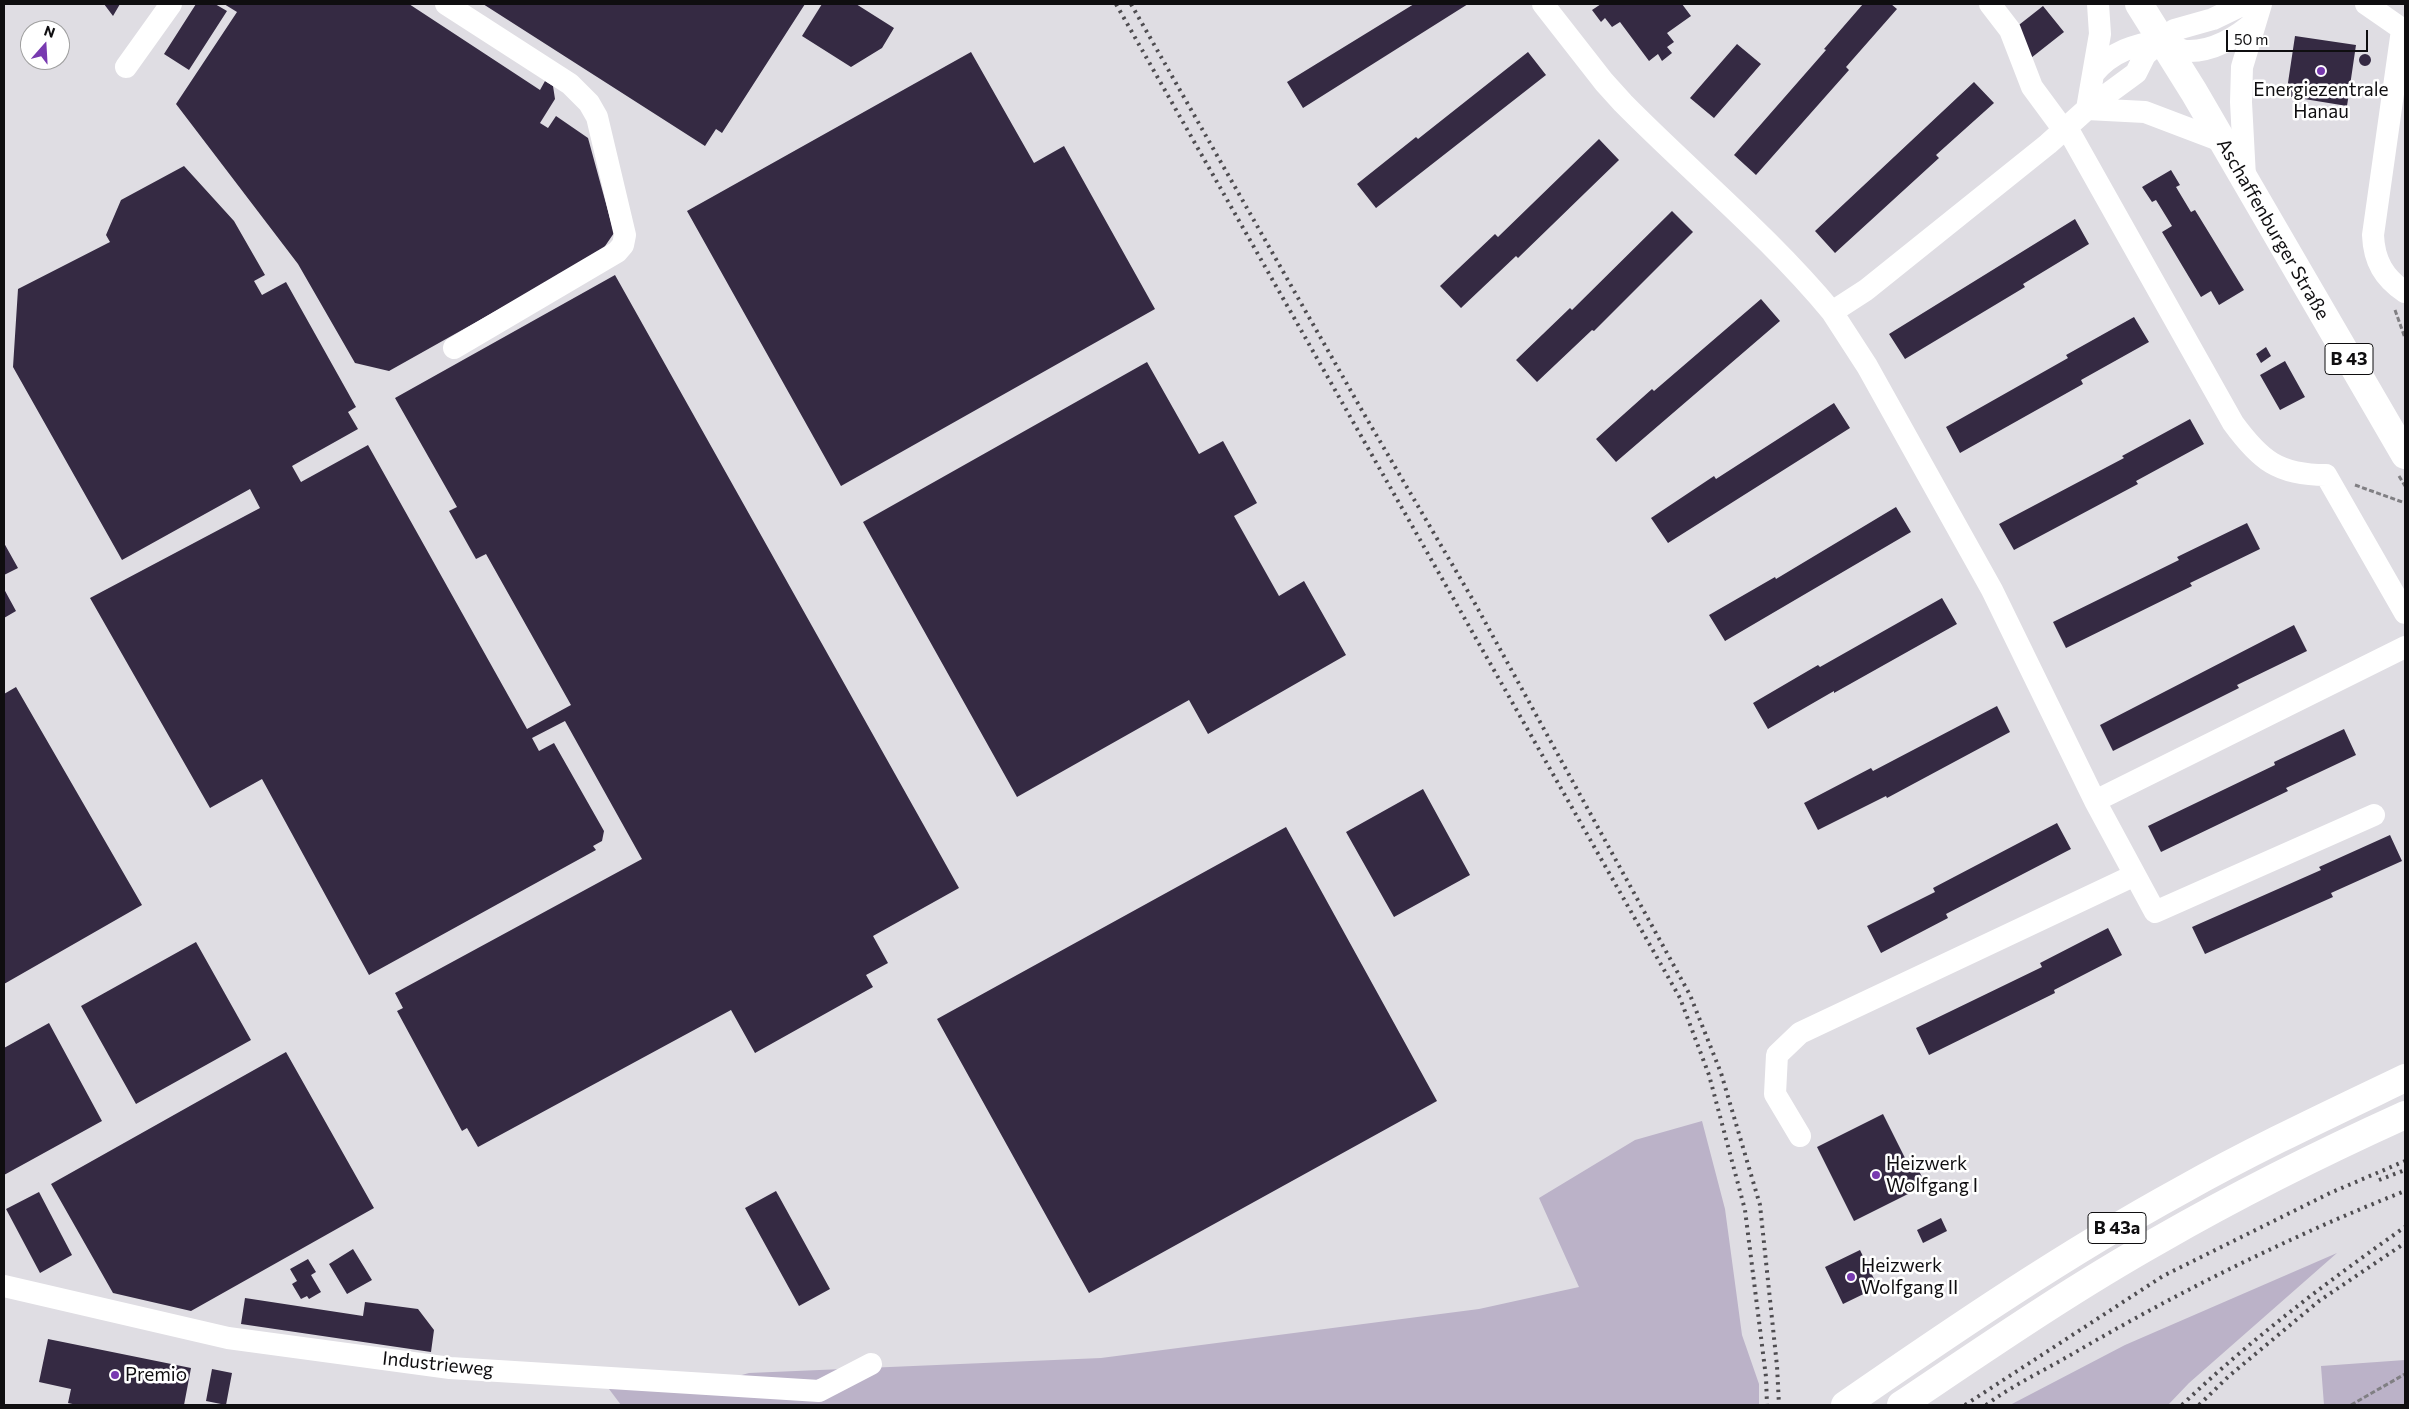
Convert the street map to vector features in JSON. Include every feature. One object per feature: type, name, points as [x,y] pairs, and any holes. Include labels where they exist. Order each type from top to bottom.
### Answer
[{"type":"main road","name":"Aschaffenburger Straße","points":[[2139,4],[2153,47],[2224,142],[2405,455]]},
{"type":"main road","name":"B 43a","points":[[1846,1405],[1948,1334],[2094,1241],[2182,1189],[2304,1126],[2405,1078]]},
{"type":"main road","name":"B 43a","points":[[1901,1405],[2058,1301],[2159,1240],[2284,1173],[2405,1115]]},
{"type":"street","points":[[126,67],[171,4]]},
{"type":"street","points":[[446,4],[570,84],[589,103],[597,117],[625,234],[624,246],[617,252],[454,348]]},
{"type":"street","points":[[1544,4],[1622,103],[1755,230],[1814,290],[1832,312],[1872,375],[1992,590],[2095,801],[2156,912],[2374,815]]},
{"type":"street","points":[[1990,4],[2010,30],[2032,88],[2064,127],[2233,423],[2251,448],[2269,462],[2308,475],[2326,475],[2405,613]]},
{"type":"street","points":[[2087,109],[2100,34],[2098,4]]},
{"type":"street","points":[[2366,4],[2404,31],[2373,235],[2373,247],[2381,270],[2390,283],[2405,292]]},
{"type":"street","points":[[1832,312],[1866,290],[2048,144],[2064,127],[2136,72],[2153,47],[2174,30],[2254,10],[2242,67],[2242,136],[2246,180]]},
{"type":"street","points":[[2094,73],[2101,64],[2117,52],[2138,44],[2153,47]]},
{"type":"street","points":[[2087,109],[2145,112],[2224,142]]},
{"type":"street","points":[[2095,801],[2405,646]]},
{"type":"street","points":[[1800,1136],[1775,1094],[1778,1054],[1800,1032],[2135,875]]},
{"type":"street","name":"Industrieweg","points":[[4,1286],[228,1338],[450,1368],[819,1391],[872,1364]]},
{"type":"path","points":[[2326,475],[2405,502]]},
{"type":"path","points":[[2351,1405],[2405,1374]]},
{"type":"shaded area","points":[[1702,1121],[1725,1209],[1742,1335],[1759,1384],[1759,1405],[621,1405],[609,1389],[706,1385],[749,1373],[1101,1358],[1479,1309],[1579,1287],[1539,1198],[1635,1140]]},
{"type":"shaded area","points":[[2337,1253],[2189,1383],[2168,1405],[2010,1405],[2125,1345]]},
{"type":"shaded area","points":[[2405,1360],[2405,1405],[2324,1405],[2321,1366]]},
{"type":"building","points":[[104,4],[120,4],[113,16]]},
{"type":"building","points":[[196,4],[215,4],[227,11],[189,70],[164,54]]},
{"type":"building","points":[[224,4],[409,4],[540,90],[545,81],[553,86],[555,99],[540,123],[548,128],[556,116],[588,138],[614,233],[601,252],[389,371],[355,363],[298,264],[176,104],[237,12]]},
{"type":"building","points":[[483,4],[805,4],[722,133],[716,129],[705,146]]},
{"type":"building","points":[[822,4],[856,4],[894,28],[882,48],[851,67],[802,36]]},
{"type":"building","points":[[1414,4],[1468,4],[1303,108],[1287,82]]},
{"type":"building","points":[[1601,4],[1682,4],[1691,16],[1667,33],[1674,42],[1667,47],[1672,53],[1662,61],[1658,54],[1649,61],[1620,22],[1612,27],[1605,18],[1601,22],[1592,10]]},
{"type":"building","points":[[1863,4],[1891,4],[1897,9],[1846,67],[1849,70],[1756,175],[1734,155],[1826,50],[1824,49]]},
{"type":"building","points":[[2043,6],[2064,32],[2031,58],[2015,28]]},
{"type":"building","name":"Energiezentrale Hanau","points":[[2295,36],[2356,45],[2347,106],[2286,96]]},
{"type":"building","points":[[1737,44],[1761,64],[1714,118],[1690,98]]},
{"type":"building","points":[[971,52],[1034,163],[1064,146],[1155,309],[841,486],[687,211]]},
{"type":"building","points":[[1528,52],[1546,75],[1376,208],[1357,184],[1416,137],[1418,139]]},
{"type":"building","points":[[2363,54],[2367,54],[2371,60],[2367,66],[2363,66],[2359,62],[2359,58]]},
{"type":"building","points":[[1974,82],[1994,103],[1936,155],[1939,158],[1835,253],[1815,231]]},
{"type":"building","points":[[1599,139],[1619,160],[1518,258],[1516,256],[1461,308],[1440,286],[1495,234],[1498,237]]},
{"type":"building","points":[[184,166],[234,221],[265,275],[254,281],[262,295],[286,282],[356,407],[348,412],[358,429],[292,466],[301,482],[368,445],[527,729],[571,705],[486,554],[476,559],[449,511],[457,507],[395,398],[615,275],[959,888],[873,936],[888,963],[866,975],[873,987],[755,1053],[731,1010],[478,1147],[467,1128],[462,1131],[397,1011],[403,1008],[395,993],[642,859],[565,721],[532,738],[539,751],[554,743],[604,831],[602,841],[593,846],[596,850],[369,975],[262,779],[210,808],[90,598],[260,508],[250,489],[122,560],[13,367],[18,289],[110,242],[106,235],[121,200]]},
{"type":"building","points":[[2171,170],[2180,185],[2176,187],[2191,212],[2195,210],[2244,290],[2219,305],[2211,291],[2201,297],[2162,232],[2172,226],[2156,200],[2152,202],[2142,187]]},
{"type":"building","points":[[1672,211],[1693,232],[1594,331],[1592,330],[1537,382],[1516,360],[1570,308],[1572,310]]},
{"type":"building","points":[[2075,219],[2089,244],[2023,284],[2025,287],[1905,359],[1889,334]]},
{"type":"building","points":[[1761,299],[1780,321],[1616,462],[1596,439],[1652,389],[1654,391]]},
{"type":"building","points":[[2134,317],[2149,342],[2081,380],[2083,384],[1960,453],[1946,427],[2068,358],[2066,355]]},
{"type":"building","points":[[2266,347],[2271,356],[2261,363],[2256,354]]},
{"type":"building","points":[[2285,361],[2305,397],[2280,410],[2260,375]]},
{"type":"building","points":[[1147,362],[1199,454],[1223,441],[1257,503],[1234,516],[1279,596],[1304,581],[1346,655],[1208,734],[1189,700],[1017,797],[863,522]]},
{"type":"building","points":[[1834,403],[1850,428],[1668,543],[1651,518],[1714,476],[1716,479]]},
{"type":"building","points":[[2190,419],[2204,444],[2136,481],[2138,484],[2014,550],[1999,524],[2124,458],[2122,456]]},
{"type":"building","points":[[1896,507],[1911,532],[1725,641],[1709,615],[1775,577],[1776,579]]},
{"type":"building","points":[[2247,523],[2260,549],[2190,583],[2192,586],[2066,648],[2053,622],[2179,560],[2177,557]]},
{"type":"building","points":[[4,543],[18,568],[4,575]]},
{"type":"building","points":[[4,589],[16,611],[4,618]]},
{"type":"building","points":[[1942,598],[1957,624],[1768,729],[1753,703],[1818,665],[1820,667]]},
{"type":"building","points":[[2294,625],[2307,651],[2237,685],[2239,688],[2113,751],[2100,725]]},
{"type":"building","points":[[16,687],[142,905],[4,984],[4,694]]},
{"type":"building","points":[[1997,706],[2010,732],[1887,798],[1886,796],[1818,830],[1804,803],[1871,768],[1873,771]]},
{"type":"building","points":[[2344,729],[2356,755],[2286,788],[2288,791],[2161,852],[2148,826],[2275,765],[2274,762]]},
{"type":"building","points":[[1423,789],[1470,875],[1394,917],[1346,832]]},
{"type":"building","points":[[2057,823],[2071,849],[1946,914],[1948,918],[1881,953],[1867,926],[1935,892],[1933,888]]},
{"type":"building","points":[[1286,827],[1437,1101],[1089,1293],[937,1019]]},
{"type":"building","points":[[2390,835],[2402,861],[2331,893],[2333,897],[2205,954],[2192,927],[2321,870],[2319,867]]},
{"type":"building","points":[[2108,928],[2122,955],[2054,990],[2055,993],[1929,1055],[1916,1028],[2042,967],[2040,963]]},
{"type":"building","points":[[196,942],[251,1040],[136,1104],[81,1006]]},
{"type":"building","points":[[49,1023],[102,1121],[4,1175],[4,1048]]},
{"type":"building","points":[[286,1052],[374,1208],[191,1311],[113,1293],[51,1184]]},
{"type":"building","name":"Heizwerk Wolfgang I","points":[[1883,1114],[1909,1166],[1915,1163],[1926,1185],[1854,1221],[1817,1147]]},
{"type":"building","points":[[776,1191],[830,1289],[799,1306],[745,1208]]},
{"type":"building","points":[[39,1192],[72,1255],[40,1273],[6,1209]]},
{"type":"building","points":[[1941,1218],[1947,1231],[1923,1243],[1917,1230]]},
{"type":"building","points":[[353,1249],[372,1280],[347,1294],[329,1264]]},
{"type":"building","name":"Heizwerk Wolfgang II","points":[[1860,1250],[1878,1287],[1843,1304],[1825,1267]]},
{"type":"building","points":[[308,1259],[316,1272],[311,1275],[321,1292],[309,1299],[307,1296],[301,1299],[292,1284],[297,1281],[290,1269]]},
{"type":"building","points":[[245,1298],[363,1316],[365,1302],[418,1309],[434,1330],[431,1352],[241,1324]]},
{"type":"building","name":"Premio","points":[[48,1339],[191,1368],[184,1405],[77,1405],[68,1403],[71,1389],[39,1382]]},
{"type":"building","points":[[212,1369],[232,1373],[226,1405],[206,1401]]},
{"type":"railway","points":[[1116,4],[1680,998],[1709,1075],[1745,1210],[1766,1377],[1767,1405]]},
{"type":"railway","points":[[1131,4],[1364,414],[1473,600],[1690,995],[1721,1073],[1760,1205],[1777,1366],[1779,1405]]},
{"type":"railway","points":[[1965,1405],[2163,1276],[2330,1193],[2405,1161]]},
{"type":"railway","points":[[2379,1180],[2405,1170]]},
{"type":"railway","points":[[1986,1405],[2029,1378],[2195,1286],[2278,1246],[2405,1191]]},
{"type":"railway","points":[[2182,1405],[2262,1334],[2405,1227]]},
{"type":"railway","points":[[2199,1405],[2229,1376],[2319,1301],[2405,1243]]},
{"type":"place","name":"Energiezentrale Hanau","points":[[2321,71]]},
{"type":"place","name":"Heizwerk Wolfgang I","points":[[1876,1175]]},
{"type":"place","name":"Heizwerk Wolfgang II","points":[[1851,1277]]},
{"type":"place","name":"Premio","points":[[115,1375]]}]
